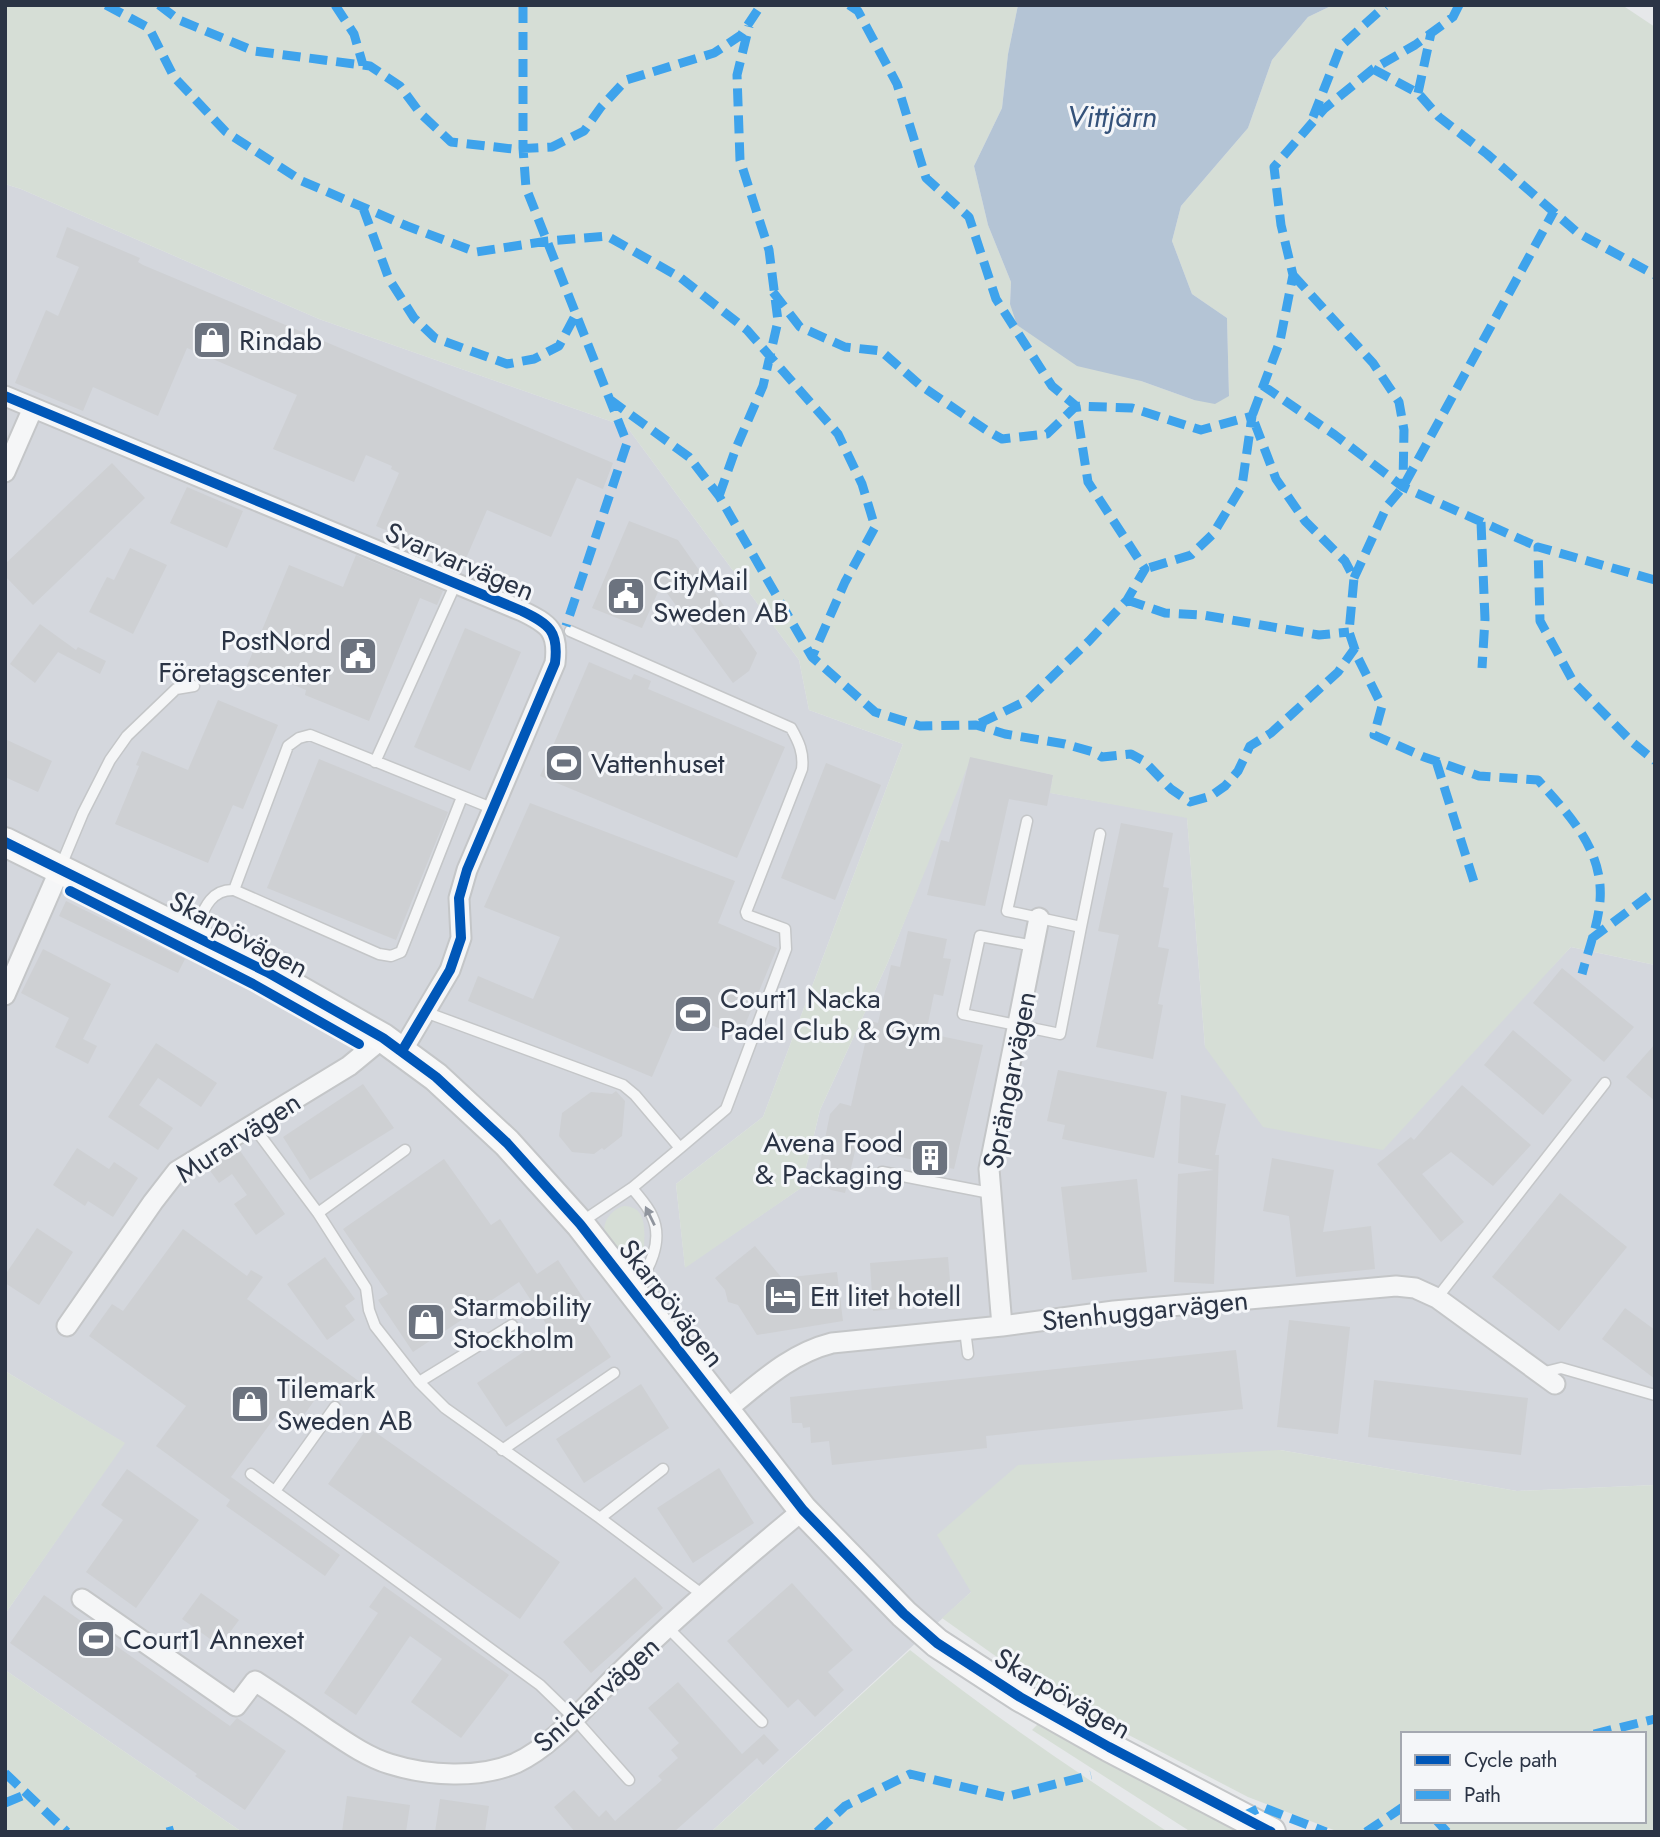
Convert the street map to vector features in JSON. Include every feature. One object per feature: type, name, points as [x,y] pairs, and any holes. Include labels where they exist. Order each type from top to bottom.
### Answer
[{"type":"street","name":"Svarvarvägen","points":[[5,396],[456,583],[546,623],[552,630],[556,643],[552,671],[467,870],[459,898],[461,938],[450,970],[425,1012],[392,1044]]},
{"type":"street","points":[[5,472],[33,408]]},
{"type":"street","name":"Skarpövägen","points":[[5,842],[267,972],[392,1044],[436,1077],[507,1143],[580,1224],[803,1510],[904,1614],[937,1643],[1031,1704],[1271,1832]]},
{"type":"street","points":[[5,995],[60,869]]},
{"type":"street","name":"Sprängarvägen","points":[[1002,1326],[989,1168],[1039,918]]},
{"type":"street","name":"Murarvägen","points":[[67,1326],[177,1171],[349,1066],[392,1044]]},
{"type":"street","name":"Stenhuggarvägen","points":[[726,1410],[787,1360],[832,1343],[1002,1326],[1114,1311],[1369,1287],[1415,1288],[1437,1298],[1548,1379]]},
{"type":"street","name":"Snickarvägen","points":[[82,1599],[236,1706],[255,1681],[367,1755],[390,1764],[441,1773],[496,1770],[518,1762],[558,1734],[703,1595],[803,1510]]},
{"type":"lane","points":[[375,762],[456,583]]},
{"type":"lane","points":[[570,631],[791,728],[800,743],[804,758],[746,912],[747,915],[785,929],[786,949],[726,1109],[632,1188],[580,1224]]},
{"type":"lane","points":[[60,869],[83,813],[110,760],[127,736],[176,689],[194,686]]},
{"type":"lane","points":[[234,890],[288,746],[299,738],[310,735],[494,809]]},
{"type":"lane","points":[[193,933],[211,898],[218,892],[234,890],[380,954],[391,956],[401,952],[462,797]]},
{"type":"lane","points":[[1027,821],[1007,911],[1082,928]]},
{"type":"lane","points":[[1034,946],[980,936],[962,1014],[1060,1034],[1100,834]]},
{"type":"lane","points":[[425,1012],[496,1044],[623,1085],[635,1095],[680,1149]]},
{"type":"lane","points":[[1437,1298],[1605,1083]]},
{"type":"lane","points":[[253,1126],[318,1213],[366,1288],[374,1326],[419,1382],[444,1408],[600,1518],[703,1595]]},
{"type":"lane","points":[[318,1213],[405,1150]]},
{"type":"lane","points":[[882,1172],[990,1193]]},
{"type":"lane","points":[[632,1188],[652,1214],[657,1234],[648,1269],[633,1290]]},
{"type":"lane","points":[[419,1382],[512,1325]]},
{"type":"lane","points":[[965,1329],[968,1354]]},
{"type":"lane","points":[[1548,1379],[1561,1368],[1655,1395]]},
{"type":"lane","points":[[502,1450],[614,1373]]},
{"type":"lane","points":[[275,1491],[335,1407]]},
{"type":"lane","points":[[600,1518],[663,1469]]},
{"type":"lane","points":[[251,1474],[540,1685],[574,1718],[629,1780]]},
{"type":"lane","points":[[668,1628],[762,1722]]},
{"type":"shaded area","points":[[5,5],[1018,5],[1008,54],[1002,108],[974,166],[988,225],[1011,282],[1010,304],[1141,381],[1194,400],[1229,396],[1227,318],[1192,294],[1172,241],[1181,206],[1248,128],[1272,60],[1308,17],[1333,5],[1622,5],[1655,27],[1655,965],[1571,947],[1383,1150],[1263,1127],[1205,1047],[1187,818],[1050,793],[1053,775],[971,758],[888,962],[820,1110],[801,1188],[685,1268],[676,1184],[763,1117],[903,744],[809,710],[799,660],[627,427],[319,319],[5,184]]},
{"type":"shaded area","points":[[5,184],[319,319],[627,427],[799,660],[809,710],[903,744],[763,1117],[676,1184],[685,1267],[801,1188],[820,1110],[888,962],[970,757],[1053,775],[1051,793],[1187,817],[1205,1047],[1550,969],[1571,947],[1655,965],[1655,1485],[1517,1491],[1280,1450],[971,1592],[711,1832],[242,1832],[5,1670],[5,1614],[124,1443],[5,1371]]},
{"type":"shaded area","points":[[624,1206],[638,1211],[644,1229],[644,1252],[631,1267],[611,1244],[605,1231],[608,1217]]},
{"type":"shaded area","points":[[5,1371],[125,1443],[5,1614]]},
{"type":"shaded area","points":[[1280,1450],[1517,1491],[1655,1485],[1655,1832],[1339,1832],[1248,1797],[1046,1692],[942,1618],[971,1592],[937,1535],[1018,1465]]},
{"type":"shaded area","points":[[910,1650],[1037,1744],[1168,1832],[711,1832]]},
{"type":"shaded area","points":[[5,1670],[242,1832],[5,1832]]},
{"type":"shaded area","points":[[1040,1722],[1245,1832],[1191,1832],[1032,1730]]},
{"type":"water","name":"Vittjärn","points":[[1018,5],[1333,5],[1308,17],[1272,60],[1248,128],[1181,206],[1172,241],[1192,294],[1227,318],[1229,396],[1215,404],[1194,400],[1141,381],[1077,366],[1017,325],[1010,304],[1011,282],[988,225],[974,166],[1002,108],[1008,54]]},
{"type":"building","points":[[67,227],[140,258],[138,262],[143,265],[613,463],[603,489],[577,478],[551,537],[487,510],[464,563],[376,526],[399,473],[391,469],[392,466],[366,455],[354,482],[273,449],[297,395],[187,348],[158,416],[93,387],[83,411],[15,383],[46,310],[58,316],[79,267],[56,257]]},
{"type":"building","points":[[112,463],[145,498],[33,605],[5,576],[5,564]]},
{"type":"building","points":[[187,487],[243,511],[227,548],[170,523]]},
{"type":"building","name":"CityMail Sweden AB","points":[[629,521],[678,540],[757,653],[749,671],[733,683],[661,585],[642,628],[592,608]]},
{"type":"building","points":[[130,548],[167,565],[133,634],[89,612],[107,577],[114,580]]},
{"type":"building","points":[[356,555],[443,591],[437,605],[420,598],[369,721],[305,695],[306,690],[247,666],[289,565],[343,587]]},
{"type":"building","points":[[40,624],[76,650],[78,647],[106,661],[100,674],[58,652],[35,683],[10,664]]},
{"type":"building","points":[[465,628],[521,652],[470,771],[414,747]]},
{"type":"building","points":[[589,662],[631,680],[634,674],[651,681],[648,689],[785,747],[737,858],[540,776]]},
{"type":"building","points":[[218,700],[278,725],[243,809],[233,805],[208,863],[115,824],[139,766],[136,765],[142,751],[188,770]]},
{"type":"building","points":[[5,739],[52,761],[38,792],[5,777]]},
{"type":"building","points":[[970,757],[1053,775],[1047,806],[1009,799],[985,906],[927,895],[941,840],[949,842]]},
{"type":"building","points":[[319,759],[448,812],[396,940],[267,888]]},
{"type":"building","points":[[826,763],[881,785],[835,900],[781,878]]},
{"type":"building","points":[[530,803],[735,881],[718,923],[777,948],[740,1037],[680,1012],[652,1077],[468,1001],[478,976],[533,999],[560,937],[484,907]]},
{"type":"building","points":[[1121,823],[1173,833],[1163,887],[1169,888],[1158,947],[1169,949],[1158,1004],[1163,1005],[1153,1059],[1096,1047],[1119,935],[1098,931]]},
{"type":"building","points":[[66,901],[185,959],[178,973],[59,916]]},
{"type":"building","points":[[908,931],[947,939],[943,958],[951,959],[943,996],[934,994],[926,1033],[983,1045],[954,1169],[856,1147],[845,1193],[831,1190],[817,1178],[830,1114],[840,1103],[851,1106],[870,1021],[878,1023],[891,965],[900,967]]},
{"type":"building","points":[[43,949],[111,984],[83,1039],[97,1046],[88,1064],[55,1047],[69,1018],[21,993]]},
{"type":"building","points":[[1562,968],[1634,1027],[1604,1062],[1533,1003]]},
{"type":"building","points":[[1513,1030],[1572,1080],[1543,1115],[1484,1065]]},
{"type":"building","points":[[156,1043],[217,1083],[201,1107],[158,1078],[139,1105],[173,1128],[158,1150],[108,1117]]},
{"type":"building","points":[[1655,1044],[1655,1101],[1626,1077]]},
{"type":"building","points":[[1058,1070],[1167,1092],[1154,1158],[1062,1139],[1065,1125],[1047,1121]]},
{"type":"building","points":[[363,1084],[394,1128],[310,1180],[283,1137]]},
{"type":"building","points":[[1462,1085],[1531,1145],[1493,1186],[1451,1152],[1422,1174],[1464,1222],[1441,1242],[1377,1164],[1411,1137],[1414,1140]]},
{"type":"building","points":[[616,1091],[625,1101],[622,1136],[594,1154],[572,1152],[559,1136],[562,1113],[591,1092],[612,1094]]},
{"type":"building","points":[[1181,1095],[1226,1104],[1215,1155],[1219,1155],[1214,1284],[1174,1282],[1178,1174],[1214,1170],[1178,1163]]},
{"type":"building","points":[[77,1148],[109,1169],[114,1162],[138,1178],[113,1217],[88,1201],[85,1206],[53,1185]]},
{"type":"building","points":[[238,1148],[285,1214],[256,1235],[234,1204],[247,1195],[232,1174],[219,1183],[208,1168]]},
{"type":"building","points":[[1272,1158],[1334,1170],[1323,1232],[1371,1226],[1375,1269],[1296,1277],[1289,1216],[1263,1211]]},
{"type":"building","name":"Starmobility Stockholm","points":[[444,1159],[491,1225],[500,1219],[537,1274],[558,1260],[588,1305],[580,1311],[611,1357],[506,1427],[477,1383],[552,1333],[519,1282],[413,1352],[378,1300],[388,1294],[343,1229]]},
{"type":"building","points":[[1137,1179],[1147,1272],[1072,1280],[1061,1187]]},
{"type":"building","points":[[1560,1193],[1627,1247],[1559,1331],[1492,1277]]},
{"type":"building","points":[[37,1228],[73,1252],[39,1305],[5,1283],[5,1275]]},
{"type":"building","points":[[183,1229],[247,1276],[251,1270],[263,1277],[247,1299],[364,1385],[355,1398],[329,1380],[296,1426],[278,1413],[231,1477],[340,1555],[325,1576],[226,1506],[230,1500],[156,1446],[186,1406],[89,1336],[112,1304],[123,1311]]},
{"type":"building","name":"Ett litet hotell","points":[[755,1246],[782,1278],[837,1272],[843,1321],[757,1335],[738,1305],[728,1302],[725,1290],[715,1278]]},
{"type":"building","points":[[325,1257],[355,1299],[345,1306],[355,1320],[327,1340],[287,1284]]},
{"type":"building","points":[[948,1257],[952,1305],[873,1311],[870,1263]]},
{"type":"building","points":[[1625,1308],[1655,1330],[1655,1379],[1602,1339]]},
{"type":"building","points":[[1289,1320],[1350,1327],[1338,1434],[1277,1427]]},
{"type":"building","points":[[1236,1350],[1243,1409],[986,1436],[987,1448],[832,1465],[829,1441],[811,1443],[810,1427],[803,1428],[802,1423],[792,1423],[790,1397]]},
{"type":"building","points":[[1374,1380],[1528,1398],[1521,1455],[1368,1437]]},
{"type":"building","points":[[641,1384],[669,1428],[584,1483],[556,1439]]},
{"type":"building","points":[[368,1427],[560,1562],[520,1619],[328,1484]]},
{"type":"building","points":[[719,1468],[754,1523],[693,1563],[657,1508]]},
{"type":"building","points":[[127,1469],[199,1520],[136,1608],[86,1572],[123,1520],[101,1505]]},
{"type":"building","points":[[635,1577],[663,1608],[591,1673],[563,1642]]},
{"type":"building","points":[[792,1583],[853,1650],[828,1672],[844,1690],[815,1717],[798,1699],[788,1708],[727,1641]]},
{"type":"building","points":[[384,1586],[509,1675],[461,1738],[411,1702],[442,1659],[410,1636],[356,1715],[324,1693],[378,1613],[369,1607]]},
{"type":"building","points":[[201,1593],[239,1620],[220,1646],[182,1619]]},
{"type":"building","points":[[44,1595],[230,1726],[237,1718],[286,1751],[245,1810],[10,1643]]},
{"type":"building","points":[[678,1682],[742,1754],[764,1734],[779,1750],[763,1765],[757,1758],[674,1832],[575,1832],[554,1807],[574,1790],[599,1817],[606,1810],[615,1821],[662,1780],[658,1776],[678,1758],[671,1750],[679,1743],[648,1708]]},
{"type":"building","points":[[347,1796],[410,1805],[406,1832],[342,1832]]},
{"type":"building","points":[[440,1799],[489,1806],[485,1832],[435,1832]]},
{"type":"marked path","points":[[106,5],[149,28],[174,77],[226,132],[302,181],[476,252],[548,241],[607,236],[681,278],[747,330],[838,434],[862,484],[875,527],[845,582],[812,657]]},
{"type":"marked path","points":[[159,5],[179,20],[254,51],[370,66],[400,86],[420,113],[451,142],[513,149],[552,147],[584,131],[601,107],[626,80],[714,53],[741,35],[761,5]]},
{"type":"marked path","points":[[335,5],[354,34],[363,65]]},
{"type":"marked path","points":[[523,5],[523,148],[526,188],[627,443],[566,626]]},
{"type":"marked path","points":[[849,5],[858,11],[897,84],[926,178],[969,217],[996,299],[1052,386],[1076,406],[1088,482],[1145,569],[1127,600],[1028,700],[976,725]]},
{"type":"marked path","points":[[1459,5],[1453,17],[1415,45],[1373,69],[1324,109],[1274,167],[1281,225],[1293,275],[1280,341],[1252,416],[1276,479],[1305,521],[1345,561],[1354,578],[1349,632],[1357,656],[1382,706],[1374,735],[1424,757],[1479,776],[1538,780],[1582,834],[1596,866],[1600,883],[1599,910],[1582,974]]},
{"type":"marked path","points":[[1313,117],[1341,46],[1385,6]]},
{"type":"marked path","points":[[719,496],[763,386],[778,321],[769,250],[740,160],[737,75],[749,26]]},
{"type":"marked path","points":[[1418,93],[1431,33]]},
{"type":"marked path","points":[[1373,69],[1418,93],[1439,117],[1487,154],[1578,233],[1655,275]]},
{"type":"marked path","points":[[363,208],[389,279],[414,318],[435,338],[507,364],[534,359],[559,346],[576,314]]},
{"type":"marked path","points":[[1354,578],[1387,506],[1403,487],[1554,211]]},
{"type":"marked path","points":[[1293,275],[1373,363],[1399,402],[1404,430],[1403,484]]},
{"type":"marked path","points":[[773,292],[800,327],[845,347],[881,351],[920,385],[1002,439],[1047,434],[1076,406],[1132,408],[1201,430],[1252,416],[1242,486],[1213,534],[1191,555],[1145,569]]},
{"type":"marked path","points":[[1262,385],[1335,435],[1403,487],[1538,547]]},
{"type":"marked path","points":[[609,399],[689,457],[719,496],[812,657],[875,712],[920,726],[976,725],[1005,734],[1065,744],[1102,757],[1131,754],[1144,761],[1171,789],[1190,802],[1211,796],[1225,786],[1238,771],[1250,746],[1271,733],[1338,672],[1355,648]]},
{"type":"marked path","points":[[1481,522],[1485,619],[1482,668]]},
{"type":"marked path","points":[[1655,580],[1538,547],[1540,621],[1574,683],[1632,742],[1655,761]]},
{"type":"marked path","points":[[1127,600],[1165,613],[1203,615],[1319,635],[1349,632]]},
{"type":"marked path","points":[[1436,761],[1474,882]]},
{"type":"marked path","points":[[1591,939],[1655,891]]},
{"type":"marked path","points":[[1602,1732],[1655,1719]]},
{"type":"marked path","points":[[5,1773],[67,1832]]},
{"type":"marked path","points":[[817,1832],[845,1806],[910,1774],[1005,1797],[1091,1775]]},
{"type":"marked path","points":[[5,1803],[27,1794]]},
{"type":"marked path","points":[[1241,1817],[1262,1807],[1326,1832]]},
{"type":"marked path","points":[[1366,1832],[1401,1808]]},
{"type":"marked path","points":[[1439,1823],[1447,1832]]},
{"type":"marked path","points":[[167,1832],[174,1830]]},
{"type":"cycle path","points":[[5,396],[522,611],[550,630],[555,643],[555,663],[467,870],[459,898],[461,938],[450,970],[402,1051]]},
{"type":"cycle path","points":[[5,842],[267,972],[383,1038],[436,1077],[507,1143],[580,1224],[803,1510],[904,1614],[937,1643],[1020,1697],[1271,1832]]},
{"type":"cycle path","points":[[70,891],[253,984],[359,1044]]},
{"type":"place","name":"Rindab","points":[[212,340]]},
{"type":"place","name":"CityMail Sweden AB","points":[[626,596]]},
{"type":"place","name":"PostNord Företagscenter","points":[[358,656]]},
{"type":"place","name":"Vattenhuset","points":[[564,763]]},
{"type":"place","name":"Court1 Nacka Padel Club & Gym","points":[[693,1014]]},
{"type":"place","name":"Avena Food & Packaging","points":[[930,1158]]},
{"type":"place","name":"Ett litet hotell","points":[[783,1296]]},
{"type":"place","name":"Starmobility Stockholm","points":[[426,1322]]},
{"type":"place","name":"Tilemark Sweden AB","points":[[250,1404]]},
{"type":"place","name":"Court1 Annexet","points":[[96,1639]]}]
